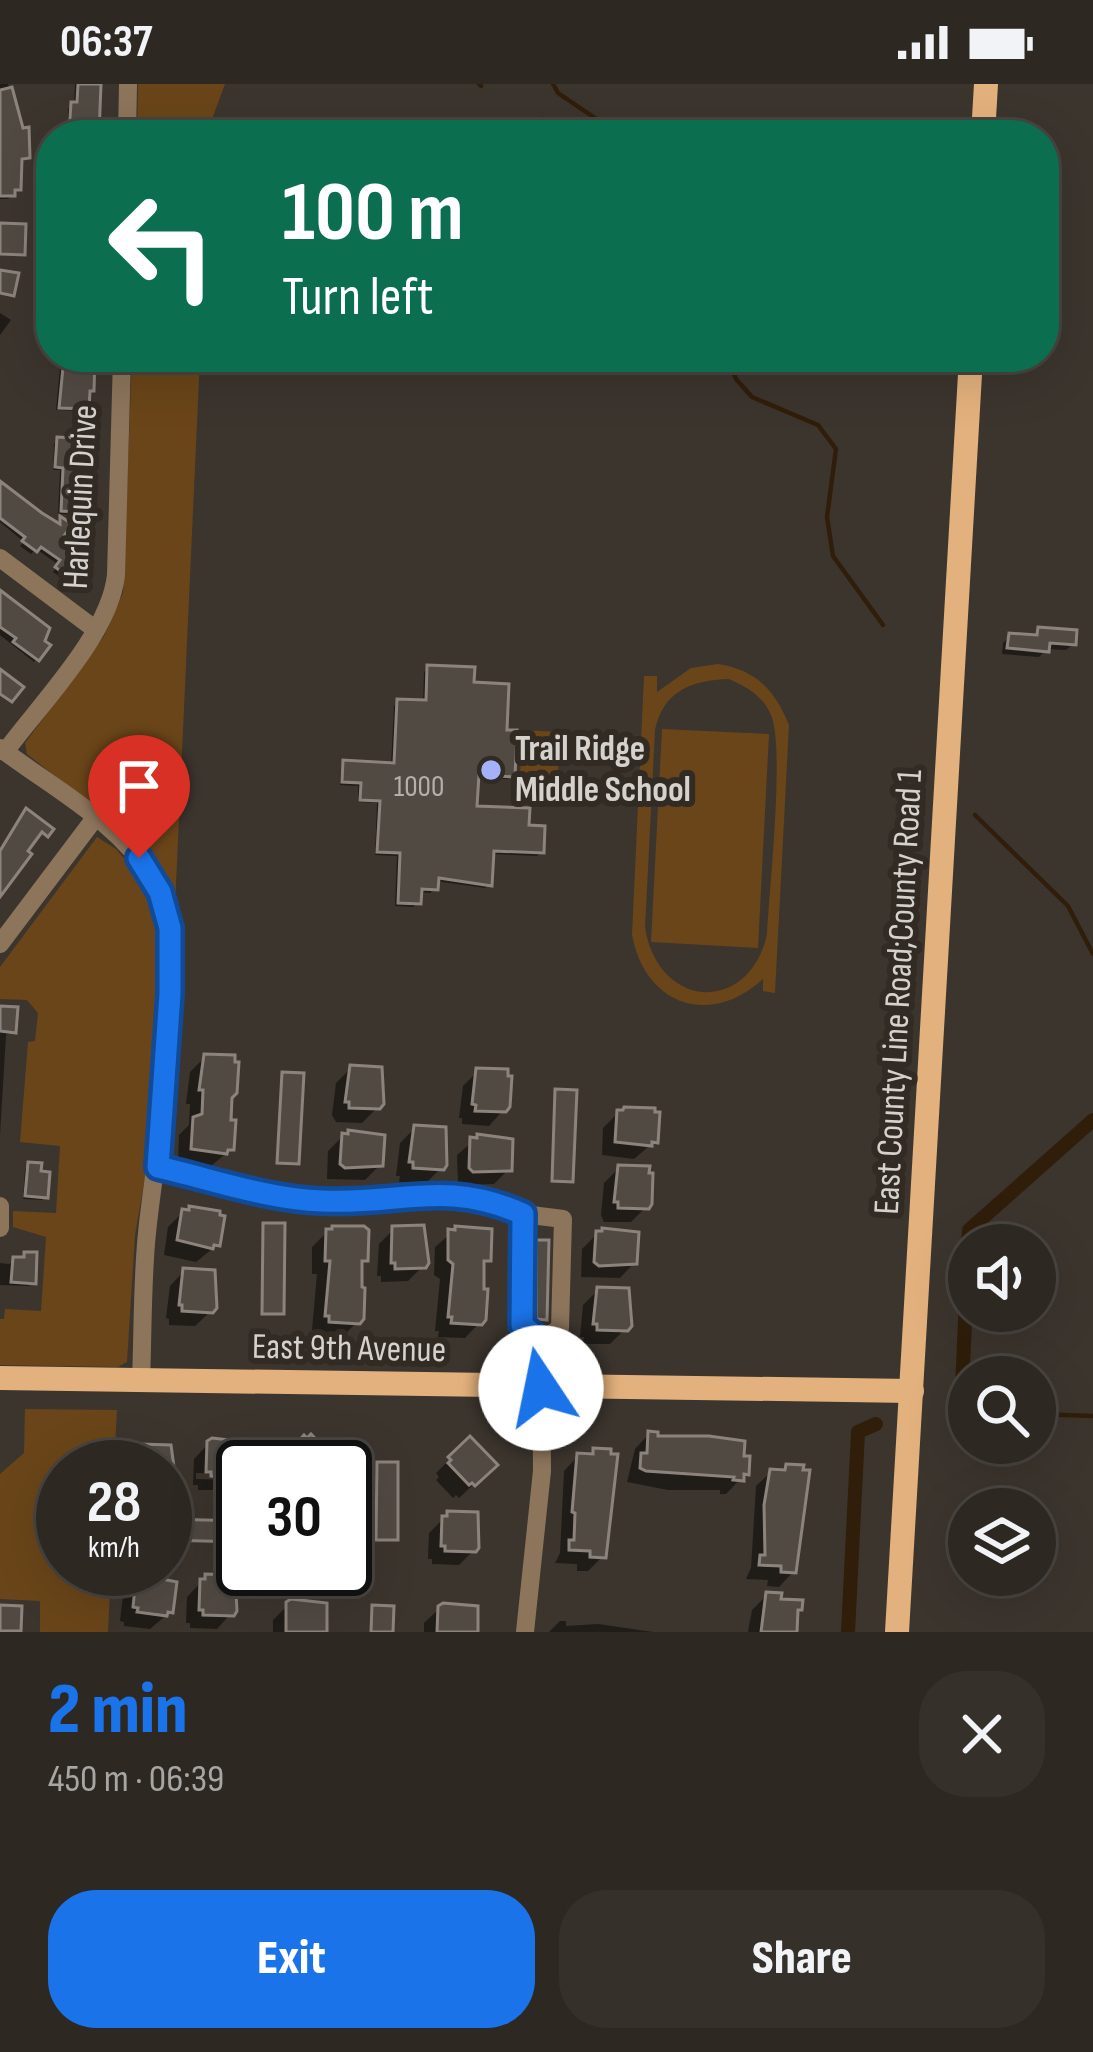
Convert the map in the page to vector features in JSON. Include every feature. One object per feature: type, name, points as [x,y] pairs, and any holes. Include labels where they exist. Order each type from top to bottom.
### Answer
[{"type":"main road","points":[[984,120],[986,84]]},
{"type":"main road","name":"East County Line Road;County Road 1","points":[[897,1632],[970,372]]},
{"type":"main road","name":"East 9th Avenue","points":[[0,1378],[912,1391]]},
{"type":"street","points":[[127,120],[128,84]]},
{"type":"street","name":"Harlequin Drive","points":[[3,750],[96,630],[112,601],[122,372]]},
{"type":"street","points":[[0,558],[96,630]]},
{"type":"street","points":[[3,750],[95,818],[139,858],[160,892],[170,928],[170,994],[158,1167],[146,1238],[141,1380]]},
{"type":"street","points":[[1,939],[95,818]]},
{"type":"street","points":[[158,1167],[304,1200],[459,1194],[487,1198],[523,1214],[563,1219],[560,1328],[542,1342]]},
{"type":"street","points":[[0,1206],[0,1228]]},
{"type":"street","points":[[523,1214],[522,1325],[542,1342]]},
{"type":"street","points":[[525,1632],[542,1471],[542,1342]]},
{"type":"shaded area","points":[[138,84],[225,84],[212,120],[137,120]]},
{"type":"shaded area","points":[[131,372],[199,372],[175,906],[152,857],[27,754],[25,743],[104,636],[123,593]]},
{"type":"shaded area","points":[[718,664],[743,671],[770,692],[789,725],[775,993],[763,991],[763,979],[722,1003],[702,1005],[665,993],[650,978],[632,935],[644,676],[657,676],[657,692],[691,668]],"holes":[[[729,679],[763,702],[775,732],[767,934],[757,960],[743,978],[725,989],[705,992],[685,987],[668,975],[654,955],[645,928],[655,730],[665,706],[681,690]]]},
{"type":"shaded area","points":[[662,729],[769,734],[758,948],[651,942]]},
{"type":"shaded area","points":[[522,730],[559,732],[558,779],[520,778]]},
{"type":"shaded area","points":[[97,837],[116,849],[143,880],[154,907],[160,945],[150,1149],[135,1235],[127,1362],[118,1367],[0,1365],[0,1319],[5,1309],[41,1311],[46,1237],[13,1227],[13,1211],[56,1213],[60,1146],[20,1142],[28,1042],[35,1041],[38,1013],[27,1000],[0,999],[0,967]]},
{"type":"shaded area","points":[[25,1409],[117,1410],[115,1440],[36,1440],[36,1596],[110,1596],[108,1632],[40,1632],[40,1601],[0,1599],[0,1474],[24,1453]]},
{"type":"building","points":[[78,84],[101,84],[100,120],[70,120],[71,102],[77,102]]},
{"type":"building","points":[[12,87],[23,128],[29,127],[30,158],[22,159],[21,190],[15,190],[15,196],[0,196],[0,90]]},
{"type":"building","points":[[0,223],[26,224],[25,255],[0,254]]},
{"type":"building","points":[[0,270],[19,273],[14,296],[0,293]]},
{"type":"building","points":[[63,372],[95,372],[89,409],[59,408]]},
{"type":"building","points":[[57,437],[92,439],[91,513],[61,511],[63,468],[55,467]]},
{"type":"building","points":[[0,481],[60,524],[60,516],[72,524],[64,536],[92,557],[88,563],[92,566],[79,585],[55,567],[60,560],[41,547],[37,552],[0,518]]},
{"type":"building","points":[[0,590],[50,628],[45,641],[51,645],[39,661],[0,627]]},
{"type":"building","points":[[1038,627],[1077,630],[1076,645],[1050,643],[1049,652],[1007,648],[1009,633],[1037,635]]},
{"type":"building","points":[[427,665],[475,667],[474,682],[509,684],[507,730],[517,730],[515,777],[479,775],[477,806],[530,808],[529,825],[545,826],[544,853],[494,851],[492,886],[439,878],[438,890],[422,889],[421,904],[398,903],[400,853],[377,852],[380,801],[360,800],[361,783],[342,782],[343,760],[394,763],[397,699],[426,700]]},
{"type":"building","points":[[0,669],[24,687],[12,702],[0,694]]},
{"type":"building","points":[[26,808],[54,829],[48,837],[42,832],[0,897],[0,851]]},
{"type":"building","points":[[0,1006],[18,1007],[16,1033],[0,1031]]},
{"type":"building","points":[[204,1054],[235,1055],[239,1062],[237,1093],[232,1098],[234,1150],[227,1154],[191,1149],[193,1117],[202,1114],[203,1090],[199,1090]]},
{"type":"building","points":[[350,1065],[382,1067],[384,1104],[380,1109],[349,1108],[345,1102]]},
{"type":"building","points":[[476,1068],[508,1069],[512,1076],[506,1112],[475,1111]]},
{"type":"building","points":[[282,1072],[304,1073],[299,1164],[277,1163]]},
{"type":"building","points":[[555,1089],[577,1090],[573,1182],[552,1181]]},
{"type":"building","points":[[617,1110],[660,1112],[658,1143],[615,1142]]},
{"type":"building","points":[[414,1125],[446,1127],[444,1170],[413,1168],[409,1162]]},
{"type":"building","points":[[342,1133],[385,1135],[383,1166],[345,1168],[340,1164]]},
{"type":"building","points":[[477,1134],[513,1139],[512,1171],[473,1172],[469,1168],[470,1137],[477,1138]]},
{"type":"building","points":[[28,1162],[42,1163],[41,1171],[50,1172],[48,1198],[25,1196]]},
{"type":"building","points":[[618,1165],[650,1166],[649,1209],[618,1208],[614,1202]]},
{"type":"building","points":[[189,1206],[225,1216],[220,1246],[213,1249],[177,1240],[182,1209],[189,1210]]},
{"type":"building","points":[[263,1223],[285,1223],[284,1314],[262,1314]]},
{"type":"building","points":[[424,1225],[426,1268],[395,1269],[392,1226]]},
{"type":"building","points":[[455,1226],[492,1229],[491,1261],[484,1261],[484,1289],[488,1289],[482,1325],[451,1323],[448,1317],[453,1264],[448,1260],[448,1229],[455,1230]]},
{"type":"building","points":[[326,1229],[369,1230],[368,1261],[362,1261],[365,1288],[360,1324],[329,1322],[325,1316],[330,1261],[325,1261]]},
{"type":"building","points":[[596,1231],[639,1232],[637,1264],[599,1266],[594,1262]]},
{"type":"building","points":[[536,1240],[549,1240],[547,1320],[536,1319]]},
{"type":"building","points":[[24,1252],[37,1252],[36,1284],[11,1282],[13,1257],[24,1257]]},
{"type":"building","points":[[183,1268],[215,1270],[217,1308],[213,1313],[182,1311]]},
{"type":"building","points":[[597,1287],[629,1288],[632,1326],[628,1331],[597,1330],[593,1324]]},
{"type":"building","points":[[648,1431],[658,1436],[745,1441],[749,1475],[744,1474],[744,1481],[646,1471],[640,1468],[641,1453],[647,1453]]},
{"type":"building","points":[[470,1436],[498,1465],[475,1486],[448,1463],[448,1457]]},
{"type":"building","points":[[212,1438],[230,1440],[216,1440],[216,1476],[206,1472],[207,1441]]},
{"type":"building","points":[[593,1448],[618,1454],[606,1558],[569,1550],[569,1540],[574,1540],[577,1453],[593,1454]]},
{"type":"building","points":[[377,1462],[398,1462],[398,1540],[376,1540]]},
{"type":"building","points":[[786,1464],[810,1470],[796,1573],[781,1572],[781,1566],[759,1565],[760,1555],[765,1555],[764,1505],[770,1469],[785,1470]]},
{"type":"building","points":[[447,1511],[478,1512],[476,1552],[445,1551],[441,1546],[442,1516]]},
{"type":"building","points":[[192,1520],[216,1520],[216,1541],[192,1541]]},
{"type":"building","points":[[205,1574],[216,1574],[216,1596],[236,1596],[234,1616],[203,1615],[199,1610],[200,1579]]},
{"type":"building","points":[[766,1592],[782,1593],[781,1599],[803,1600],[797,1632],[761,1632]]},
{"type":"building","points":[[134,1596],[175,1596],[173,1613],[167,1616],[137,1612]]},
{"type":"building","points":[[286,1602],[327,1603],[327,1632],[286,1632]]},
{"type":"building","points":[[0,1605],[22,1606],[21,1631],[0,1631]]},
{"type":"building","points":[[372,1605],[394,1606],[393,1632],[371,1632]]},
{"type":"building","points":[[438,1606],[478,1606],[478,1632],[437,1632]]},
{"type":"waterway","points":[[553,84],[558,93],[598,120]]},
{"type":"waterway","points":[[543,119],[549,120]]},
{"type":"waterway","points":[[733,372],[752,397],[818,425],[836,449],[827,517],[833,556],[883,625]]},
{"type":"waterway","points":[[975,815],[1068,906],[1093,954]]},
{"type":"waterway","points":[[963,1356],[969,1230],[1093,1120]]},
{"type":"waterway","points":[[1056,1415],[1093,1416]]},
{"type":"waterway","points":[[848,1632],[858,1432],[876,1424]]},
{"type":"place","name":"Trail Ridge Middle School","points":[[491,770]]},
{"type":"route","points":[[139,858],[160,892],[170,928],[158,1167],[304,1200],[459,1194],[487,1198],[523,1214],[522,1325],[542,1342],[541,1388]]}]
